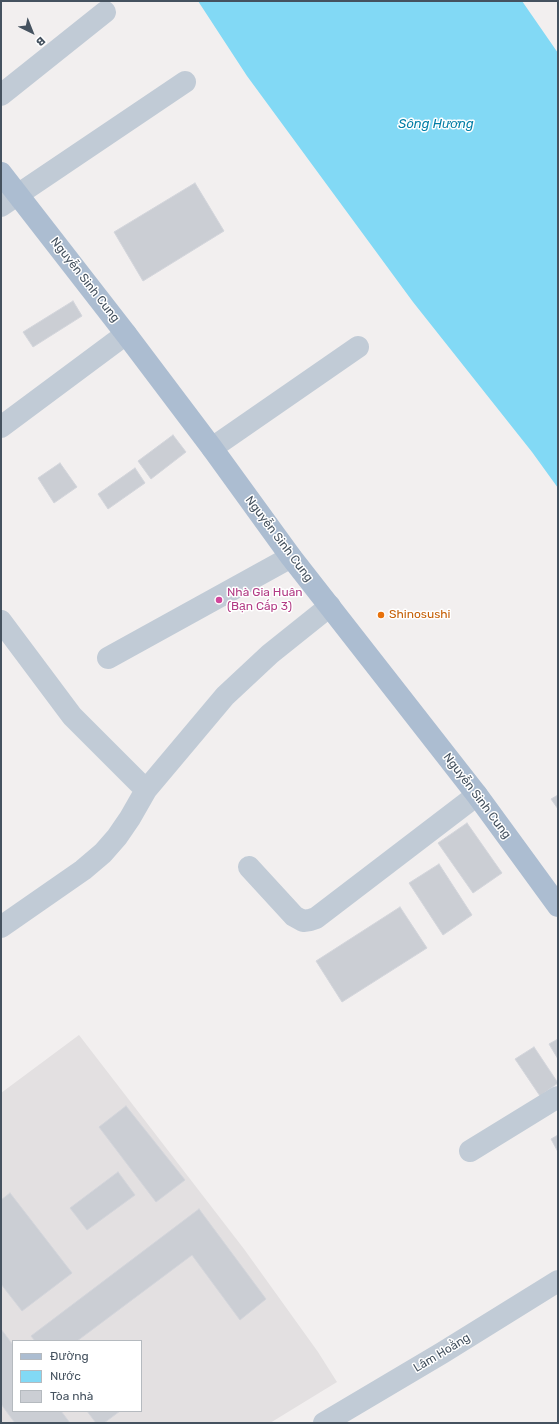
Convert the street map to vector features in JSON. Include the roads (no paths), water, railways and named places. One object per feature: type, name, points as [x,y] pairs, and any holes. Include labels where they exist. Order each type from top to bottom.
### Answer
[{"type":"main road","name":"Nguyễn Sinh Cung","points":[[1,173],[10,200],[126,334],[212,448],[291,557],[477,795],[558,906]]},
{"type":"street","points":[[1,94],[105,12]]},
{"type":"street","points":[[10,200],[185,82]]},
{"type":"street","points":[[1,427],[126,334]]},
{"type":"street","points":[[212,448],[358,347]]},
{"type":"street","points":[[108,658],[291,557]]},
{"type":"street","points":[[1,927],[83,870],[103,853],[117,837],[130,818],[146,790],[225,696],[270,654],[330,606]]},
{"type":"street","points":[[1,621],[72,716],[146,790]]},
{"type":"street","points":[[249,867],[294,916],[303,920],[310,920],[316,918],[477,795]]},
{"type":"street","points":[[470,1151],[558,1097]]},
{"type":"street","name":"Lâm Hoằng","points":[[324,1423],[449,1349],[558,1281]]},
{"type":"water","name":"Sông Hương","points":[[198,1],[522,1],[558,53],[558,488],[532,452],[413,302],[247,76]]},
{"type":"place","name":"Nhà Gia Huân (Bạn Cấp 3)","points":[[219,600]]},
{"type":"place","name":"Shinosushi","points":[[381,615]]}]
